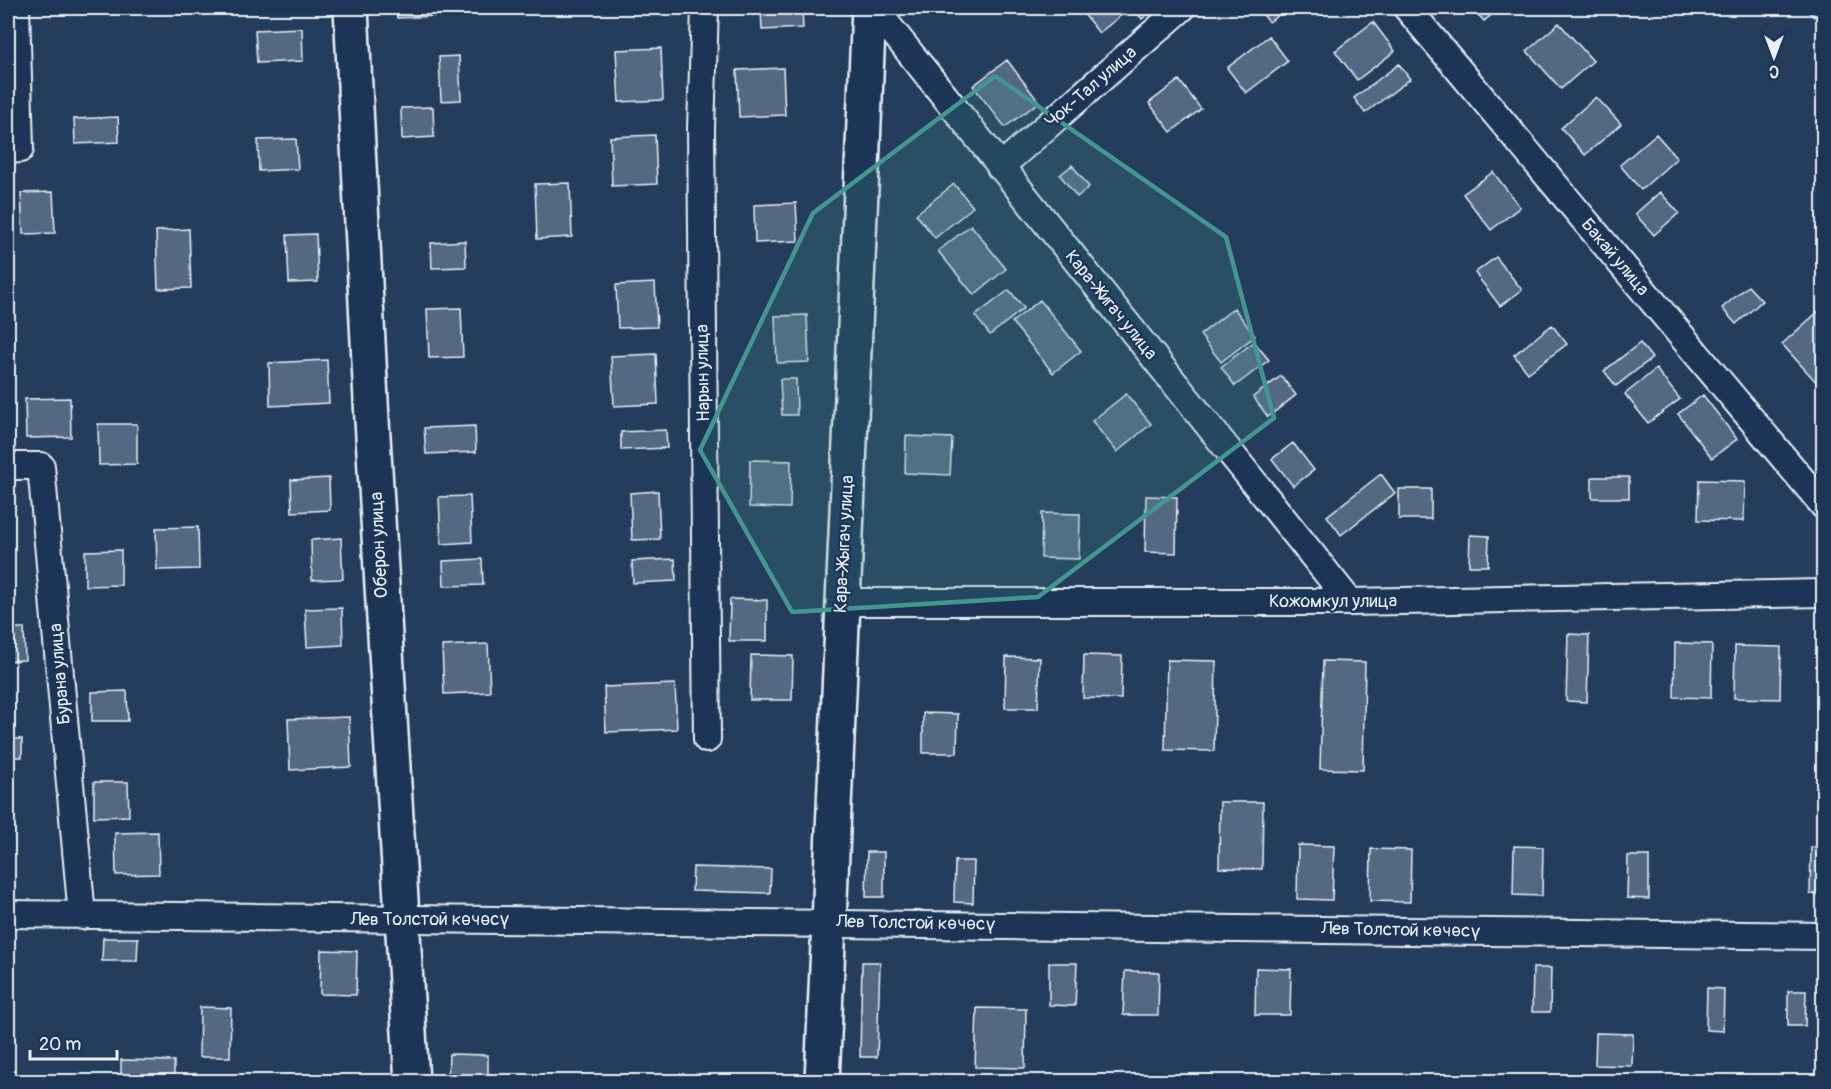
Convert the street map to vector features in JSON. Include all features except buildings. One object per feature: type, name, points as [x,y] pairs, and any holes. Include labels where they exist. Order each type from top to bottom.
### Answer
[{"type":"street","points":[[8,150],[20,149],[16,8]]},
{"type":"street","name":"Оберон улица","points":[[351,8],[356,138],[412,1082]]},
{"type":"street","name":"Нарын улица","points":[[705,8],[701,128],[707,739]]},
{"type":"street","name":"Кара-Жыгач улица","points":[[822,1082],[869,8]]},
{"type":"street","name":"Кара-Жигач улица","points":[[874,8],[1350,602]]},
{"type":"street","name":"Чок-Тал улица","points":[[1000,167],[1182,8]]},
{"type":"street","name":"Бакай улица","points":[[1407,8],[1824,506]]},
{"type":"street","name":"Бурана улица","points":[[8,466],[41,466],[82,916]]},
{"type":"street","name":"Кожомкул улица","points":[[842,602],[1350,602],[1824,593]]},
{"type":"street","name":"Лев Толстой көчөсү","points":[[8,914],[828,922],[1824,936]]},
{"type":"highlighted area","points":[[995,76],[1226,237],[1274,418],[1038,597],[792,612],[700,450],[813,213]]}]
